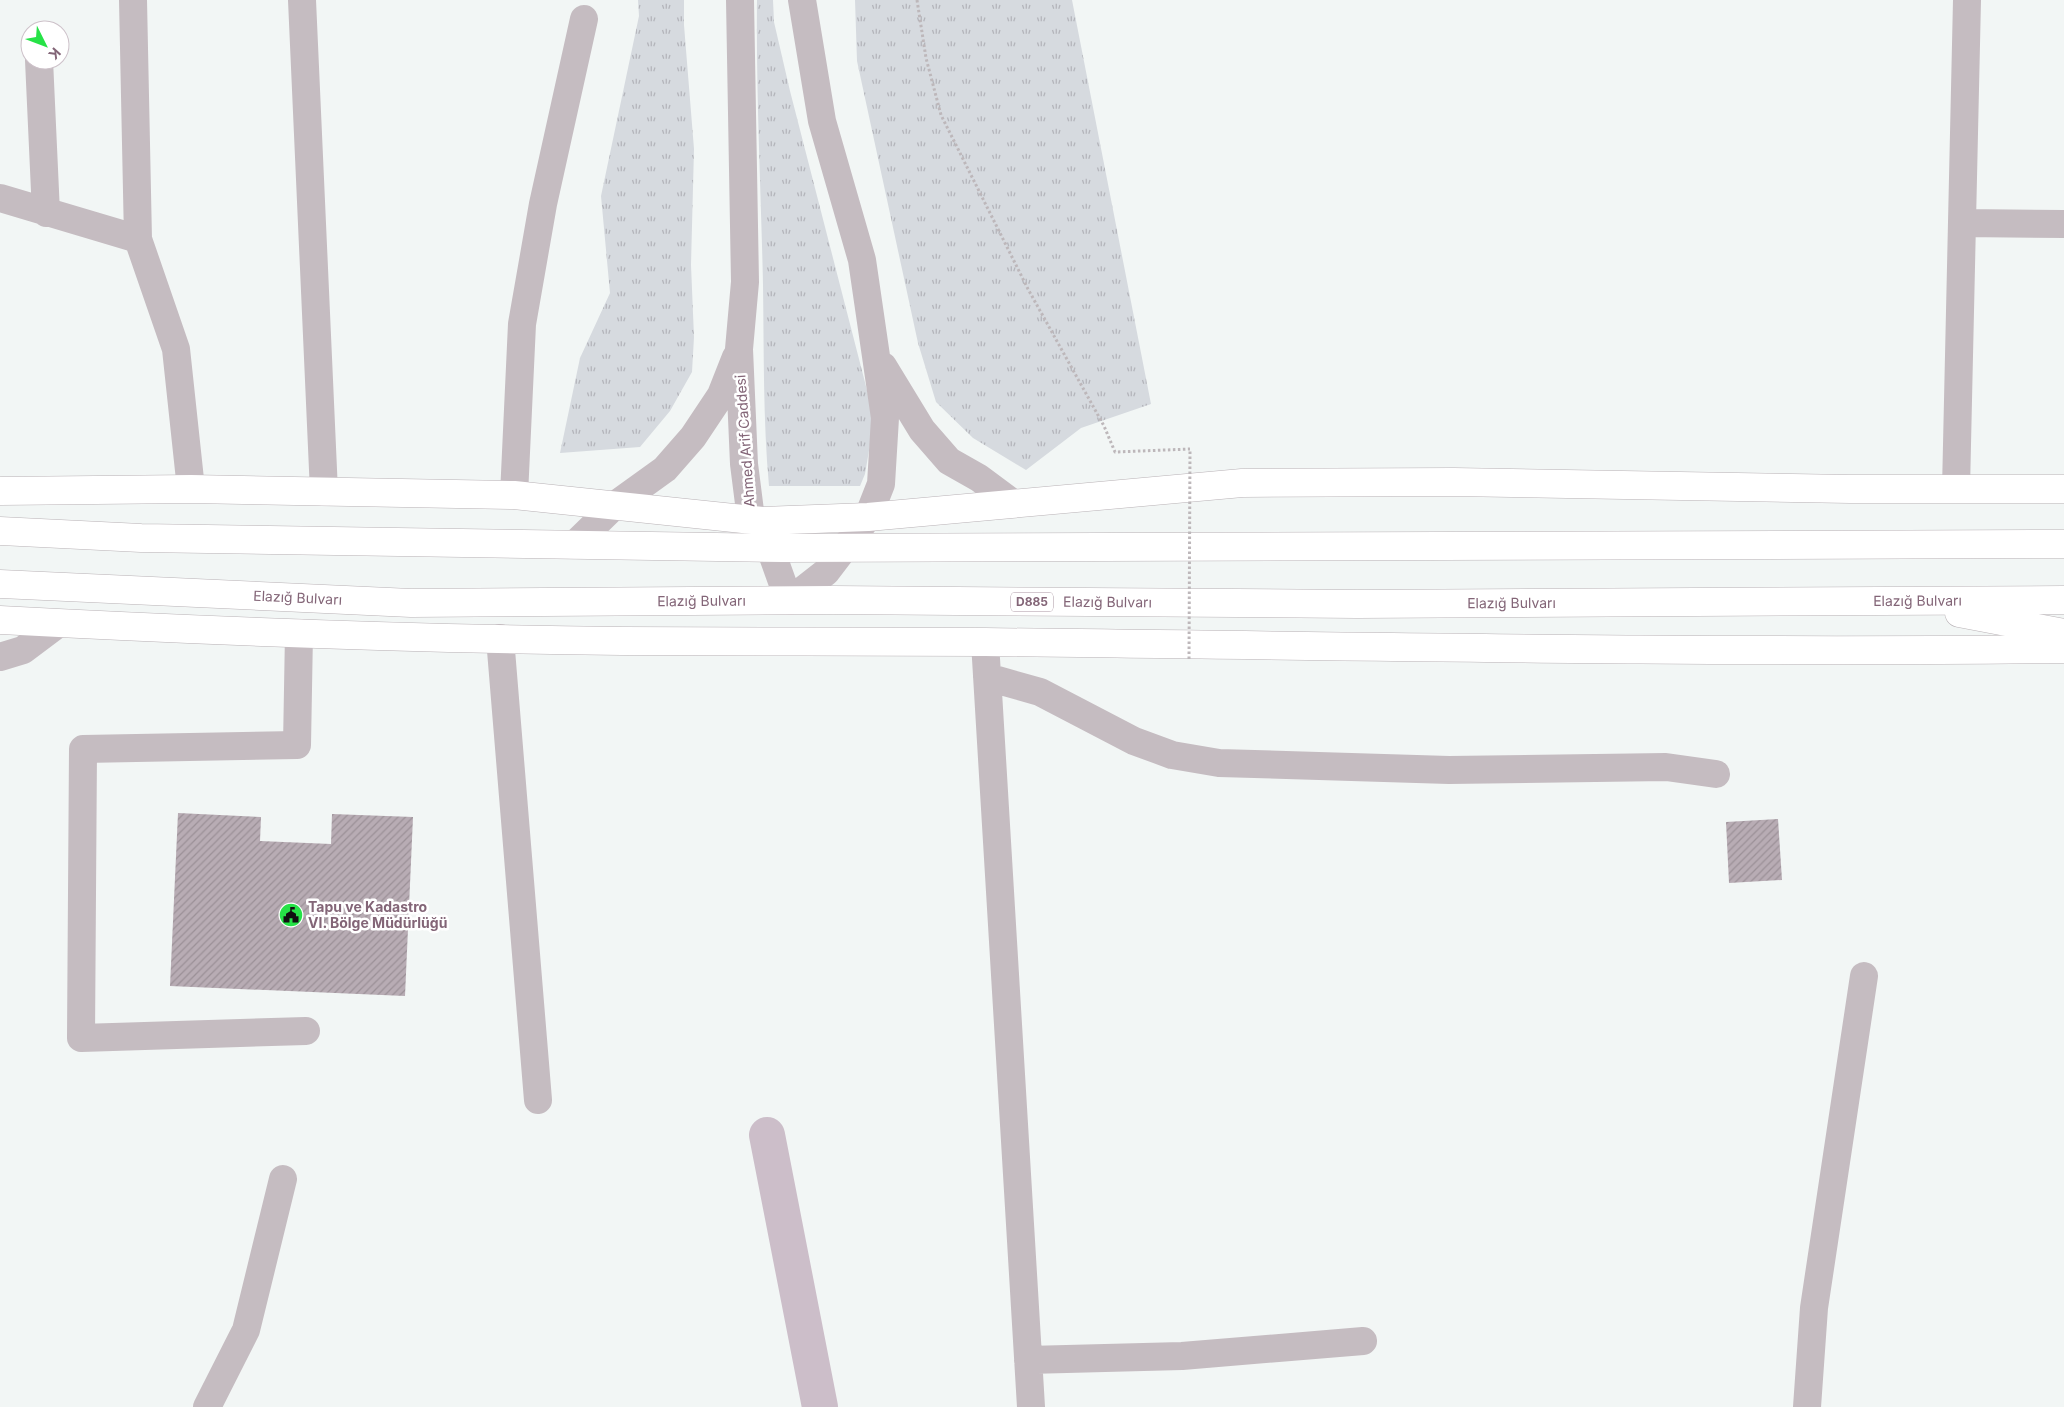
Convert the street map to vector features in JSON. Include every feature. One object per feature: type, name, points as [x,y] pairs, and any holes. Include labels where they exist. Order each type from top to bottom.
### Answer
[{"type":"highway","points":[[0,491],[191,489],[514,495],[762,521],[868,517],[1242,483],[1454,482],[1850,490],[2064,489]]},
{"type":"highway","points":[[0,531],[141,538],[770,548],[2064,544]]},
{"type":"highway","name":"Elazığ Bulvarı","points":[[0,584],[411,604],[788,601],[1347,604],[2064,600]]},
{"type":"highway","points":[[1901,601],[2064,633]]},
{"type":"highway","points":[[0,620],[299,633],[629,641],[985,642],[1369,648],[2064,649]]},
{"type":"street","points":[[134,0],[138,239],[176,348],[191,489]]},
{"type":"street","points":[[302,0],[324,492]]},
{"type":"street","name":"Ahmed Arif Caddesi","points":[[740,0],[745,282],[740,349],[744,464],[751,519],[770,548],[788,601]]},
{"type":"street","points":[[788,601],[826,572],[868,517],[881,484],[885,418],[862,260],[822,121],[802,0]]},
{"type":"street","points":[[1956,490],[1967,0]]},
{"type":"street","points":[[514,495],[522,324],[543,204],[584,19]]},
{"type":"street","points":[[39,70],[46,213]]},
{"type":"street","points":[[0,198],[138,239]]},
{"type":"street","points":[[1962,223],[2064,224]]},
{"type":"street","name":"Ahmed Arif Caddesi","points":[[574,545],[615,506],[665,468],[693,437],[721,395],[740,349]]},
{"type":"street","points":[[876,354],[893,386],[922,430],[949,461],[979,478],[1014,504]]},
{"type":"street","points":[[0,658],[23,650],[60,623]]},
{"type":"street","points":[[299,633],[297,746],[83,749],[81,1038],[306,1031]]},
{"type":"street","points":[[500,638],[538,1100]]},
{"type":"street","points":[[985,642],[1031,1407]]},
{"type":"street","points":[[987,677],[1040,692],[1134,742],[1172,755],[1219,763],[1449,770],[1666,767],[1716,774]]},
{"type":"street","points":[[1807,1407],[1814,1308],[1864,976]]},
{"type":"street","points":[[207,1407],[246,1330],[283,1179]]},
{"type":"street","points":[[1028,1360],[1182,1356],[1363,1341]]},
{"type":"path","points":[[917,0],[926,58],[941,115],[1028,289],[1104,426],[1115,452],[1190,449],[1189,659]]},
{"type":"green space","points":[[638,0],[684,0],[684,25],[694,149],[691,265],[694,337],[692,372],[670,411],[640,447],[560,453],[580,358],[610,293],[601,196],[639,16]]},
{"type":"green space","points":[[757,0],[773,0],[774,22],[790,91],[868,394],[873,427],[865,474],[860,486],[769,486],[765,411]]},
{"type":"green space","points":[[855,0],[1072,0],[1151,404],[1081,428],[1026,470],[973,438],[936,402],[918,343],[857,61]]},
{"type":"building","name":"Tapu ve Kadastro VI. Bölge Müdürlüğü","points":[[178,813],[261,817],[260,841],[331,844],[332,814],[413,817],[405,996],[170,986]]},
{"type":"building","points":[[1778,819],[1782,880],[1729,883],[1726,822]]},
{"type":"waterway","points":[[767,1135],[820,1407]]},
{"type":"place","name":"Tapu ve Kadastro VI. Bölge Müdürlüğü","points":[[291,915]]}]
